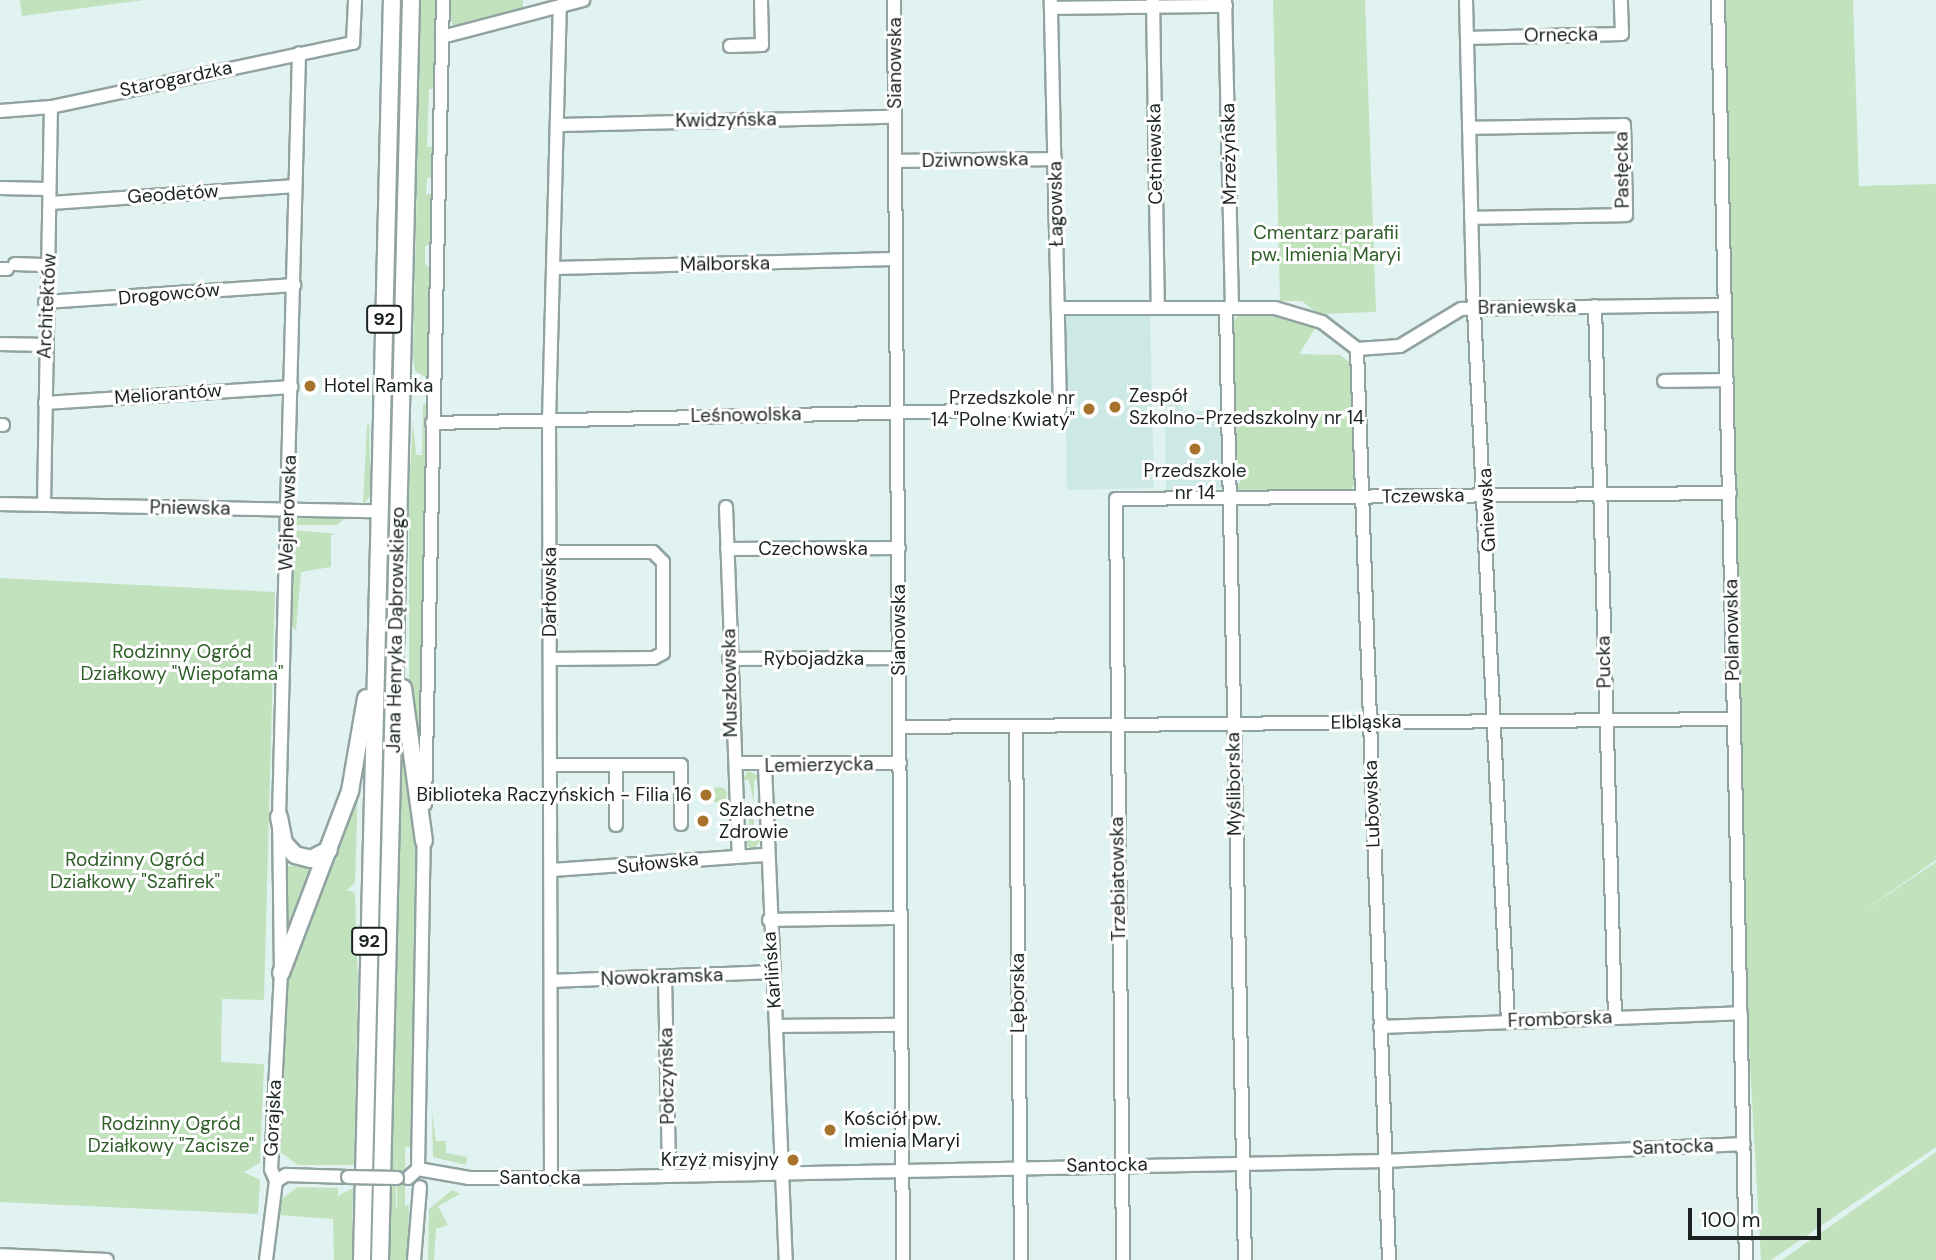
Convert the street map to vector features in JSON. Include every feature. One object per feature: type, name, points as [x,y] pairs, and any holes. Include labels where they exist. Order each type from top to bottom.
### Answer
[{"type":"main road","name":"Jana Henryka Dąbrowskiego","points":[[362,1260],[392,0]]},
{"type":"main road","name":"Jana Henryka Dąbrowskiego","points":[[380,1260],[411,0]]},
{"type":"main road","points":[[281,973],[328,850],[355,769],[377,623]]},
{"type":"main road","points":[[396,623],[424,841]]},
{"type":"main road","points":[[279,817],[284,843],[295,855],[311,859],[328,850]]},
{"type":"street","name":"Starogardzka","points":[[0,111],[51,107],[353,43],[355,0]]},
{"type":"street","name":"Jana Henryka Dąbrowskiego","points":[[421,1186],[424,841],[443,0]]},
{"type":"street","points":[[442,37],[583,0]]},
{"type":"street","points":[[730,46],[762,45],[761,0]]},
{"type":"street","name":"Sianowska","points":[[894,0],[903,1260]]},
{"type":"street","name":"Gniewska","points":[[1466,0],[1471,218],[1497,718],[1508,1021]]},
{"type":"street","name":"Ornecka","points":[[1467,37],[1622,34],[1621,0]]},
{"type":"street","name":"Polanowska","points":[[1718,0],[1746,1260]]},
{"type":"street","name":"Cetniewska","points":[[1153,3],[1158,307]]},
{"type":"street","points":[[1051,4],[1225,3]]},
{"type":"street","name":"Mrzeżyńska","points":[[1225,3],[1229,308]]},
{"type":"street","name":"Łagowska","points":[[1051,4],[1059,409]]},
{"type":"street","name":"Darłowska","points":[[551,1178],[549,420],[560,7]]},
{"type":"street","name":"Wejherowska","points":[[281,973],[279,817],[299,53]]},
{"type":"street","name":"Architektów","points":[[44,505],[43,345],[51,203],[48,189],[51,107]]},
{"type":"street","name":"Kwidzyńska","points":[[557,124],[895,117]]},
{"type":"street","name":"Pasłęcka","points":[[1469,128],[1624,125],[1625,150],[1626,215],[1471,218]]},
{"type":"street","name":"Dziwnowska","points":[[895,161],[1055,159]]},
{"type":"street","name":"Geodetów","points":[[51,203],[295,186]]},
{"type":"street","points":[[0,188],[48,189]]},
{"type":"street","name":"Malborska","points":[[553,268],[896,260]]},
{"type":"street","points":[[7,268],[48,265]]},
{"type":"street","name":"Drogowców","points":[[45,302],[294,285]]},
{"type":"street","name":"Braniewska","points":[[1357,349],[1401,346],[1461,309],[1475,307],[1725,305]]},
{"type":"street","name":"Pucka","points":[[1595,306],[1615,1017]]},
{"type":"street","points":[[1058,308],[1229,308],[1303,315],[1336,330],[1357,349]]},
{"type":"street","name":"Myśliborska","points":[[1229,308],[1229,499],[1245,1260]]},
{"type":"street","points":[[0,344],[43,345]]},
{"type":"street","name":"Lubowska","points":[[1357,349],[1389,1260]]},
{"type":"street","points":[[1664,381],[1727,380]]},
{"type":"street","name":"Meliorantów","points":[[45,403],[291,387]]},
{"type":"street","name":"Leśnowolska","points":[[432,423],[1059,409]]},
{"type":"street","name":"Tczewska","points":[[1116,499],[1730,493]]},
{"type":"street","name":"Trzebiatowska","points":[[1116,499],[1123,1260]]},
{"type":"street","name":"Pniewska","points":[[0,504],[380,511]]},
{"type":"street","name":"Muszkowska","points":[[726,507],[731,746],[739,763],[739,856]]},
{"type":"street","name":"Czechowska","points":[[727,549],[899,548]]},
{"type":"street","points":[[550,552],[653,552],[663,562],[663,653],[654,658],[550,659]]},
{"type":"street","name":"Rybojadzka","points":[[729,659],[899,658]]},
{"type":"street","name":"Elbląska","points":[[900,727],[998,720],[1016,726],[1369,723],[1497,718],[1734,719]]},
{"type":"street","name":"Lęborska","points":[[1016,726],[1021,1260]]},
{"type":"street","name":"Lemierzycka","points":[[739,763],[765,766],[900,763]]},
{"type":"street","points":[[551,765],[681,765],[681,824]]},
{"type":"street","points":[[616,765],[616,825]]},
{"type":"street","name":"Karlińska","points":[[765,766],[765,855],[785,1174],[786,1260]]},
{"type":"street","name":"Sułowska","points":[[551,870],[765,855]]},
{"type":"street","points":[[769,920],[901,918]]},
{"type":"street","name":"Nowokramska","points":[[551,981],[773,972]]},
{"type":"street","name":"Gorajska","points":[[266,1260],[276,1181],[271,1169],[281,973]]},
{"type":"street","name":"Połczyńska","points":[[665,976],[669,1176]]},
{"type":"street","name":"Fromborska","points":[[1380,1027],[1741,1013]]},
{"type":"street","points":[[777,1026],[901,1025]]},
{"type":"street","name":"Santocka","points":[[420,1170],[469,1178],[785,1174],[1385,1161],[1744,1144]]},
{"type":"street","points":[[403,1178],[420,1170]]},
{"type":"street","points":[[276,1181],[286,1175],[403,1178],[421,1186],[414,1260]]},
{"type":"street","name":"Santocka","points":[[421,1186],[469,1178]]},
{"type":"street","points":[[0,1255],[107,1260]]},
{"type":"shaded area","name":"Zespół Szkolno-Przedszkolny nr 14","points":[[1150,315],[1154,488],[1067,490],[1066,419],[1078,418],[1077,395],[1066,395],[1064,316]]},
{"type":"shaded area","name":"Przedszkole nr 14","points":[[1165,401],[1179,402],[1184,411],[1225,411],[1225,488],[1205,489],[1205,494],[1171,494],[1166,489]]},
{"type":"green space","points":[[20,0],[144,0],[22,16]]},
{"type":"green space","points":[[397,0],[405,0],[405,1260],[397,1260]]},
{"type":"green space","points":[[421,0],[438,0],[436,89],[429,89],[427,147],[435,147],[434,178],[427,178],[426,194],[433,194],[432,242],[425,247],[425,264],[432,269],[427,378],[415,371],[413,357]]},
{"type":"green space","points":[[449,0],[523,0],[523,9],[453,30]]},
{"type":"green space","name":"Cmentarz parafii pw. Imienia Maryi","points":[[1273,0],[1365,0],[1376,312],[1318,314],[1302,301],[1280,301]]},
{"type":"green space","points":[[1722,0],[1853,0],[1859,186],[1936,184],[1936,860],[1858,915],[1936,862],[1936,1147],[1771,1260],[1761,1260],[1746,994]]},
{"type":"green space","points":[[1240,314],[1284,316],[1316,327],[1299,354],[1340,355],[1354,366],[1357,481],[1350,490],[1242,494],[1237,489],[1242,476],[1236,475],[1233,321]]},
{"type":"green space","points":[[423,404],[429,404],[419,773],[409,685],[409,488],[413,420],[416,455],[422,455]]},
{"type":"green space","points":[[369,424],[371,495],[363,505],[367,425]]},
{"type":"green space","points":[[296,513],[349,514],[337,525],[295,525]]},
{"type":"green space","points":[[294,530],[338,534],[331,535],[331,567],[301,572],[296,631],[291,626]]},
{"type":"green space","points":[[0,578],[275,592],[264,1000],[222,999],[221,1062],[264,1064],[260,1163],[244,1172],[260,1180],[258,1214],[0,1202]]},
{"type":"green space","points":[[403,731],[417,846],[410,1147],[397,1148],[396,1190],[396,1208],[409,1205],[408,1260],[390,1260]]},
{"type":"green space","points":[[748,771],[760,776],[754,781],[754,803],[749,780],[742,780]]},
{"type":"green space","points":[[358,785],[355,883],[347,890],[355,893],[358,983],[354,1165],[298,1165],[277,1150],[286,979]]},
{"type":"green space","points":[[719,787],[725,789],[725,801],[719,803],[713,801],[711,795],[713,789]]},
{"type":"green space","points":[[749,806],[754,806],[754,840],[761,840],[752,851],[743,840],[749,840]]},
{"type":"green space","points":[[319,862],[286,946],[284,867]]},
{"type":"green space","points":[[432,1111],[436,1141],[446,1141],[446,1153],[467,1157],[466,1165],[433,1157]]},
{"type":"green space","points":[[1936,1152],[1936,1260],[1782,1260]]},
{"type":"green space","points":[[298,1187],[338,1188],[338,1196],[353,1188],[352,1260],[334,1260],[333,1219],[277,1215],[281,1199]]},
{"type":"green space","points":[[452,1190],[460,1194],[438,1206],[448,1225],[436,1229],[434,1260],[428,1260],[429,1209]]},
{"type":"place","name":"Hotel Ramka","points":[[310,386]]},
{"type":"place","name":"Zespół Szkolno-Przedszkolny nr 14","points":[[1115,407]]},
{"type":"place","name":"Przedszkole nr 14 \"Polne Kwiaty\"","points":[[1089,409]]},
{"type":"place","name":"Przedszkole nr 14","points":[[1195,449]]},
{"type":"place","name":"Biblioteka Raczyńskich - Filia 16","points":[[706,795]]},
{"type":"place","name":"Szlachetne Zdrowie","points":[[703,821]]},
{"type":"place","name":"Kościół pw. Imienia Maryi","points":[[830,1130]]},
{"type":"place","name":"Krzyż misyjny","points":[[793,1160]]},
{"type":"park label","name":"Rodzinny Ogród Działkowy \"Wiepofama\"","points":[[182,663]]},
{"type":"park label","name":"Rodzinny Ogród Działkowy \"Szafirek\"","points":[[135,871]]},
{"type":"park label","name":"Rodzinny Ogród Działkowy \"Zacisze\"","points":[[171,1135]]}]
